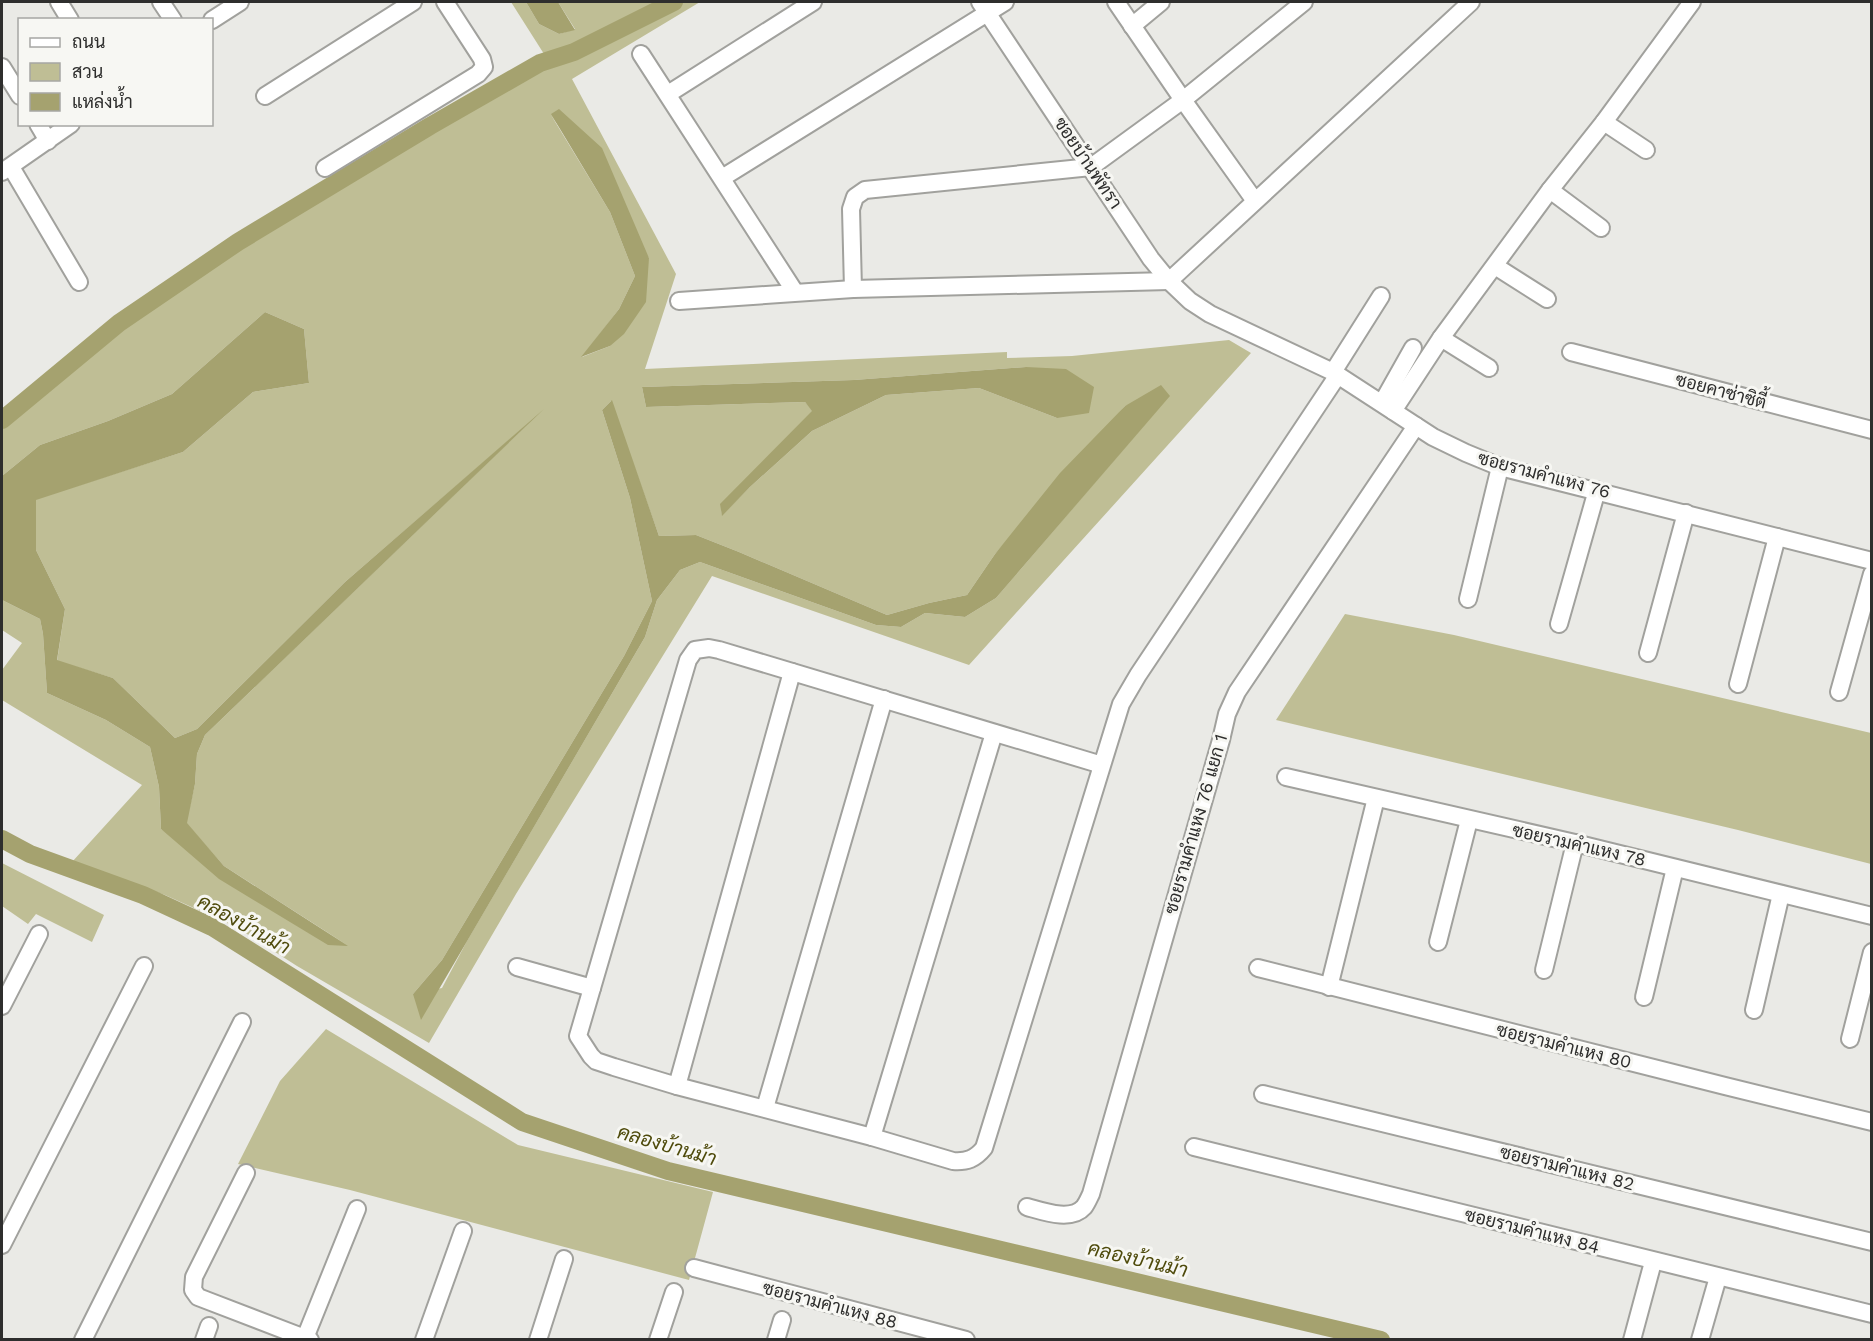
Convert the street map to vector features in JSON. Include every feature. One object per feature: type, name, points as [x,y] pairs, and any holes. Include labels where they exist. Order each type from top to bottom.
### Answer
[{"type":"street","points":[[59,2],[69,18]]},
{"type":"street","points":[[161,2],[171,18]]},
{"type":"street","points":[[213,19],[240,2]]},
{"type":"street","points":[[265,96],[412,2]]},
{"type":"street","points":[[325,168],[478,74],[484,67],[482,58],[445,2]]},
{"type":"street","points":[[668,94],[813,2]]},
{"type":"street","points":[[722,178],[983,7],[1005,2]]},
{"type":"street","points":[[1116,2],[1255,201]]},
{"type":"street","points":[[1132,26],[1161,2]]},
{"type":"street","points":[[853,289],[851,209],[855,197],[865,190],[1091,167],[1183,100],[1304,2]]},
{"type":"street","points":[[679,301],[853,289],[1169,281],[1471,2]]},
{"type":"street","points":[[1387,407],[1604,122],[1692,2]]},
{"type":"street","name":"ซอยบ้านพัทรา","points":[[983,7],[1151,259],[1190,301],[1210,314]]},
{"type":"street","points":[[641,54],[795,292]]},
{"type":"street","points":[[2,67],[18,93]]},
{"type":"street","points":[[1604,122],[1646,150]]},
{"type":"street","points":[[39,126],[48,141]]},
{"type":"street","points":[[68,126],[6,170],[79,282]]},
{"type":"street","points":[[1550,190],[1601,228]]},
{"type":"street","points":[[1495,266],[1547,298]]},
{"type":"street","points":[[1102,765],[709,648],[695,650],[688,660],[578,1036],[596,1061],[676,1086],[765,1108],[953,1161],[964,1161],[976,1157],[984,1148],[1122,704],[1138,675],[1336,374],[1381,296]]},
{"type":"street","name":"ซอยรามคำแหง 76","points":[[1210,314],[1336,374],[1449,445],[1500,467],[1872,561]]},
{"type":"street","points":[[1441,338],[1489,368]]},
{"type":"street","points":[[1387,407],[1413,348]]},
{"type":"street","name":"ซอยคาซ่าซิตี้","points":[[1570,352],[1872,430]]},
{"type":"street","name":"ซอยรามคำแหง 76 แยก 1","points":[[1027,1207],[1054,1214],[1068,1214],[1084,1207],[1091,1194],[1227,714],[1237,692],[1416,426]]},
{"type":"street","points":[[1468,599],[1500,467]]},
{"type":"street","points":[[1559,624],[1597,490]]},
{"type":"street","points":[[1648,653],[1686,513]]},
{"type":"street","points":[[1738,684],[1777,537]]},
{"type":"street","points":[[1839,692],[1872,574]]},
{"type":"street","points":[[676,1086],[792,672]]},
{"type":"street","points":[[765,1108],[884,699]]},
{"type":"street","points":[[872,1137],[994,733]]},
{"type":"street","name":"ซอยรามคำแหง 78","points":[[1286,777],[1575,843],[1872,916]]},
{"type":"street","points":[[1329,987],[1376,798]]},
{"type":"street","points":[[1438,942],[1469,820]]},
{"type":"street","points":[[1544,970],[1575,843]]},
{"type":"street","points":[[1644,997],[1674,868]]},
{"type":"street","points":[[1754,1010],[1781,894]]},
{"type":"street","points":[[2,1006],[39,934]]},
{"type":"street","points":[[1850,1039],[1872,952]]},
{"type":"street","points":[[2,1245],[144,966]]},
{"type":"street","points":[[517,967],[592,988]]},
{"type":"street","name":"ซอยรามคำแหง 80","points":[[1258,968],[1872,1122]]},
{"type":"street","points":[[83,1340],[242,1022]]},
{"type":"street","name":"ซอยรามคำแหง 82","points":[[1263,1094],[1872,1242]]},
{"type":"street","name":"ซอยรามคำแหง 84","points":[[1194,1147],[1653,1262],[1872,1314]]},
{"type":"street","points":[[246,1173],[194,1277],[193,1290],[198,1297],[308,1339],[357,1209]]},
{"type":"street","points":[[424,1340],[463,1231]]},
{"type":"street","points":[[538,1340],[564,1259]]},
{"type":"street","points":[[1632,1340],[1653,1262]]},
{"type":"street","name":"ซอยรามคำแหง 88","points":[[694,1268],[966,1340]]},
{"type":"street","points":[[1700,1340],[1718,1277]]},
{"type":"street","points":[[658,1340],[674,1292]]},
{"type":"street","points":[[776,1340],[782,1320]]},
{"type":"green space","points":[[511,2],[526,2],[539,24],[559,34],[575,29],[558,2],[700,2],[572,79],[676,274],[645,369],[1007,352],[1007,358],[1072,356],[1229,340],[1251,353],[969,665],[712,576],[516,894],[429,1043],[297,966],[236,927],[165,895],[72,862],[142,785],[2,700],[2,670],[22,643],[2,630],[2,600],[40,619],[47,693],[106,720],[150,747],[159,787],[161,829],[347,945],[224,866],[186,823],[195,784],[197,754],[205,735],[531,421],[345,582],[197,729],[175,738],[113,678],[57,661],[65,609],[36,550],[36,499],[183,452],[253,392],[309,383],[304,329],[265,312],[172,394],[108,421],[40,445],[2,476],[2,427],[147,311],[241,245],[547,67],[544,54]],"holes":[[[551,115],[649,258],[610,346],[582,357],[619,309],[635,276],[610,212]],[[1026,367],[1057,418],[979,388],[886,395],[812,431],[722,515],[721,504],[813,411],[805,402],[646,407],[642,387],[854,380]],[[1169,396],[996,598],[965,617],[925,613],[901,627],[876,625],[700,562],[680,570],[657,600],[645,637],[467,941],[442,988],[413,994],[442,960],[624,656],[652,601],[630,498],[602,410],[611,401],[659,536],[696,535],[887,615],[967,595],[995,554],[1125,406]]]},
{"type":"green space","points":[[1345,614],[1454,635],[1871,733],[1871,864],[1276,720]]},
{"type":"green space","points":[[2,863],[104,915],[92,942],[36,914],[28,924],[2,906]]},
{"type":"green space","points":[[326,1029],[518,1145],[713,1192],[689,1280],[350,1190],[238,1164],[280,1081]]},
{"type":"water","points":[[526,2],[558,2],[575,30],[559,34],[539,24]]},
{"type":"water","points":[[559,109],[602,148],[649,258],[646,302],[624,334],[610,346],[581,357],[619,309],[635,276],[610,212],[551,114]]},
{"type":"water","points":[[265,312],[304,329],[309,383],[253,392],[183,452],[36,500],[36,550],[65,609],[57,660],[113,678],[175,738],[197,729],[345,582],[544,409],[205,735],[197,754],[195,784],[187,823],[224,866],[348,946],[328,945],[219,879],[161,829],[159,787],[150,747],[106,720],[47,693],[40,619],[2,600],[2,476],[40,445],[108,421],[172,394]]},
{"type":"water","points":[[1026,367],[1066,369],[1094,387],[1089,413],[1057,418],[979,388],[886,395],[812,431],[750,487],[722,516],[720,504],[812,411],[805,402],[646,407],[642,387],[854,380]]},
{"type":"water","points":[[1161,385],[1170,396],[996,598],[965,617],[925,613],[901,627],[876,625],[700,562],[680,570],[657,600],[645,637],[421,1020],[413,994],[442,960],[624,656],[652,601],[630,498],[602,410],[612,400],[659,536],[696,535],[887,615],[967,595],[995,554],[1060,473],[1125,406]]},
{"type":"waterway","points":[[2,420],[119,323],[238,242],[430,126],[540,63],[574,52],[674,2]]},
{"type":"waterway","name":"คลองบ้านม้า","points":[[2,839],[30,854],[143,895],[212,927],[522,1122],[668,1171],[1381,1340]]}]
